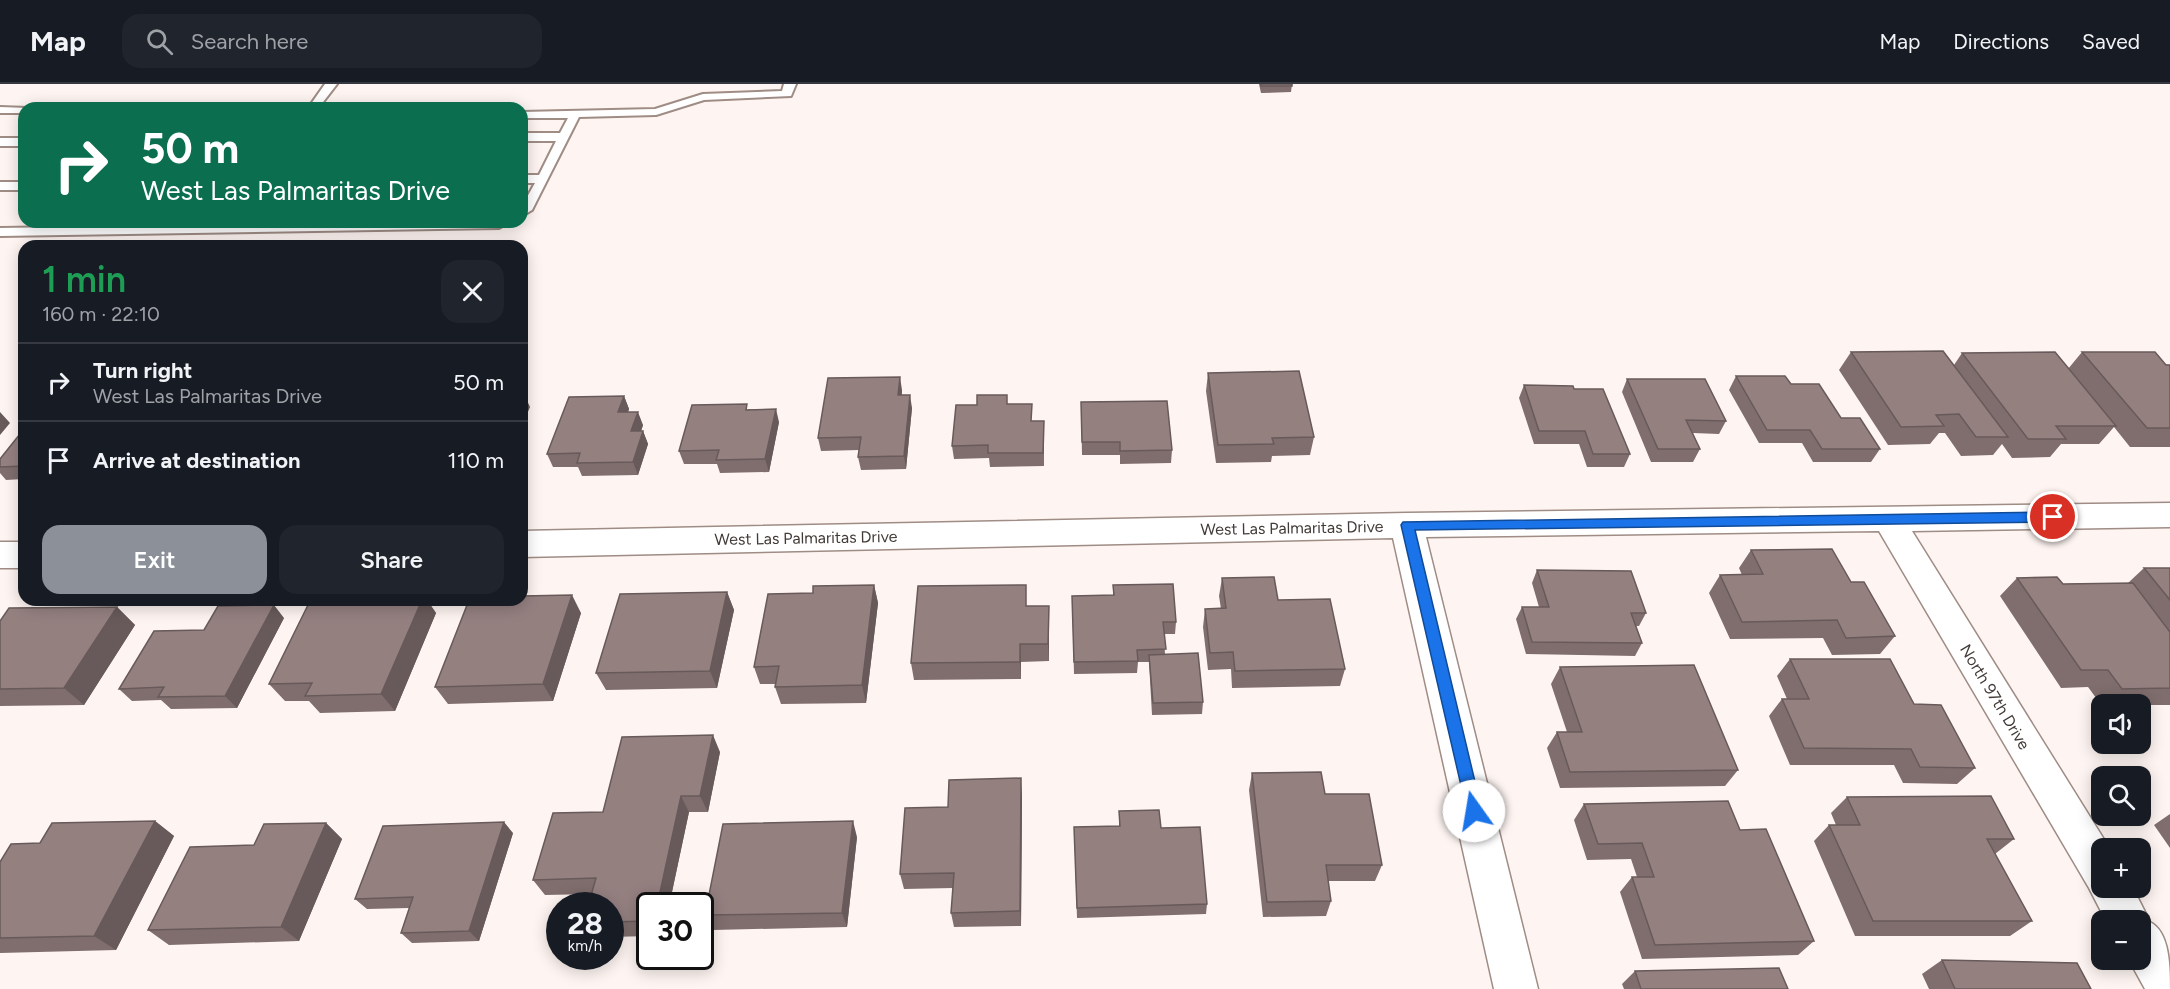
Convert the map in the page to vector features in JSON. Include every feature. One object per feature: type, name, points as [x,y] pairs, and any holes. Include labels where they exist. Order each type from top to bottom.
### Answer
[{"type":"street","name":"West Las Palmaritas Drive","points":[[528,544],[1407,525],[2170,515]]},
{"type":"street","name":"North 97th Drive","points":[[1889,520],[2091,856]]},
{"type":"street","points":[[1407,525],[1516,989]]},
{"type":"street","points":[[0,555],[18,555]]},
{"type":"street","points":[[2151,957],[2170,989]]},
{"type":"lane","points":[[318,102],[331,84]]},
{"type":"lane","points":[[703,97],[709,84]]},
{"type":"lane","points":[[528,115],[656,112],[703,97],[787,94],[790,84]]},
{"type":"lane","points":[[0,110],[18,110]]},
{"type":"lane","points":[[528,206],[575,114]]},
{"type":"lane","points":[[528,137],[564,137]]},
{"type":"lane","points":[[0,142],[18,142]]},
{"type":"lane","points":[[528,179],[543,179]]},
{"type":"lane","points":[[0,186],[18,186]]},
{"type":"lane","points":[[0,232],[61,228]]},
{"type":"building","points":[[1261,84],[1292,84],[1292,86],[1261,86]]},
{"type":"building","points":[[1943,351],[2008,437],[1976,437],[1959,414],[1936,415],[1944,426],[1901,427],[1851,352]]},
{"type":"building","points":[[2055,352],[2116,426],[2056,426],[2066,439],[2028,439],[1962,353]]},
{"type":"building","points":[[2082,352],[2155,352],[2166,365],[2170,365],[2170,428],[2147,428]]},
{"type":"building","points":[[1299,371],[1314,437],[1272,438],[1274,444],[1218,445],[1208,373]]},
{"type":"building","points":[[1736,376],[1785,376],[1791,384],[1819,384],[1841,418],[1860,418],[1880,449],[1822,449],[1810,430],[1767,430]]},
{"type":"building","points":[[900,377],[898,395],[910,395],[904,456],[858,457],[861,437],[818,438],[828,378]]},
{"type":"building","points":[[1627,379],[1705,379],[1726,421],[1686,420],[1700,449],[1658,449]]},
{"type":"building","points":[[1524,385],[1603,389],[1630,454],[1593,454],[1585,431],[1539,431]]},
{"type":"building","points":[[977,395],[1007,395],[1007,404],[1032,404],[1031,421],[1044,421],[1043,453],[988,453],[988,445],[952,446],[956,405],[977,405]]},
{"type":"building","points":[[624,396],[618,412],[638,412],[631,431],[643,431],[633,462],[577,463],[580,453],[547,454],[569,397]]},
{"type":"building","points":[[1167,401],[1172,450],[1120,451],[1120,442],[1082,442],[1081,402]]},
{"type":"building","points":[[747,404],[746,410],[776,409],[765,459],[716,460],[719,450],[679,451],[692,405]]},
{"type":"building","points":[[18,436],[18,466],[0,467],[0,459]]},
{"type":"building","points":[[1832,549],[1851,582],[1864,582],[1895,636],[1846,638],[1837,620],[1742,622],[1720,575],[1763,574],[1751,550]]},
{"type":"building","points":[[2144,568],[2170,568],[2170,600]]},
{"type":"building","points":[[1537,570],[1631,571],[1646,613],[1631,613],[1642,643],[1532,642],[1522,607],[1549,607]]},
{"type":"building","points":[[1274,577],[1278,600],[1330,599],[1345,669],[1235,671],[1233,652],[1210,653],[1205,609],[1226,608],[1222,578]]},
{"type":"building","points":[[2057,577],[2063,584],[2133,583],[2170,632],[2170,688],[2122,689],[2108,670],[2081,670],[2017,578]]},
{"type":"building","points":[[1173,584],[1176,622],[1163,622],[1166,649],[1137,650],[1138,661],[1074,662],[1072,596],[1114,595],[1113,585]]},
{"type":"building","points":[[874,585],[862,685],[775,687],[779,666],[754,667],[768,594],[813,593],[813,586]]},
{"type":"building","points":[[1026,585],[1026,606],[1049,606],[1048,644],[1020,644],[1020,662],[911,663],[918,586]]},
{"type":"building","points":[[727,592],[710,671],[596,673],[620,594]]},
{"type":"building","points":[[572,595],[543,684],[435,687],[467,606],[528,606],[528,596]]},
{"type":"building","points":[[218,606],[273,606],[225,696],[158,697],[164,687],[119,689],[154,631],[204,630]]},
{"type":"building","points":[[308,606],[419,606],[381,694],[305,696],[312,683],[269,684]]},
{"type":"building","points":[[117,607],[64,688],[0,689],[0,621],[9,608]]},
{"type":"building","points":[[1198,653],[1203,702],[1153,703],[1149,655]]},
{"type":"building","points":[[1790,659],[1890,659],[1914,704],[1941,705],[1975,768],[1920,767],[1911,749],[1804,748],[1782,699],[1809,699]]},
{"type":"building","points":[[1694,665],[1738,770],[1570,772],[1557,732],[1582,732],[1560,667]]},
{"type":"building","points":[[713,735],[700,796],[681,796],[660,892],[636,892],[636,921],[624,922],[624,892],[592,892],[596,878],[533,880],[553,813],[603,812],[622,737]]},
{"type":"building","points":[[1321,772],[1325,794],[1369,794],[1382,865],[1326,865],[1331,901],[1267,902],[1252,773]]},
{"type":"building","points":[[1021,778],[1020,911],[951,913],[954,873],[900,874],[905,808],[948,807],[949,780]]},
{"type":"building","points":[[1991,796],[2014,839],[1987,839],[2032,921],[1873,921],[1829,825],[1860,825],[1847,797]]},
{"type":"building","points":[[1728,801],[1740,830],[1766,829],[1814,941],[1655,945],[1632,877],[1654,877],[1642,843],[1598,844],[1584,804]]},
{"type":"building","points":[[1159,810],[1161,828],[1200,827],[1207,904],[1077,908],[1074,827],[1120,826],[1119,811]]},
{"type":"building","points":[[155,821],[94,936],[0,938],[0,862],[11,844],[40,843],[52,823]]},
{"type":"building","points":[[853,821],[842,913],[714,915],[714,892],[710,892],[723,824]]},
{"type":"building","points":[[504,822],[469,931],[401,933],[413,897],[355,899],[383,826]]},
{"type":"building","points":[[326,823],[281,927],[148,930],[190,847],[254,845],[264,824]]},
{"type":"building","points":[[1942,960],[2077,963],[2091,989],[1955,989]]},
{"type":"building","points":[[1779,968],[1788,989],[1641,989],[1635,971]]},
{"type":"route","points":[[1474,811],[1407,525],[2053,517]]}]
